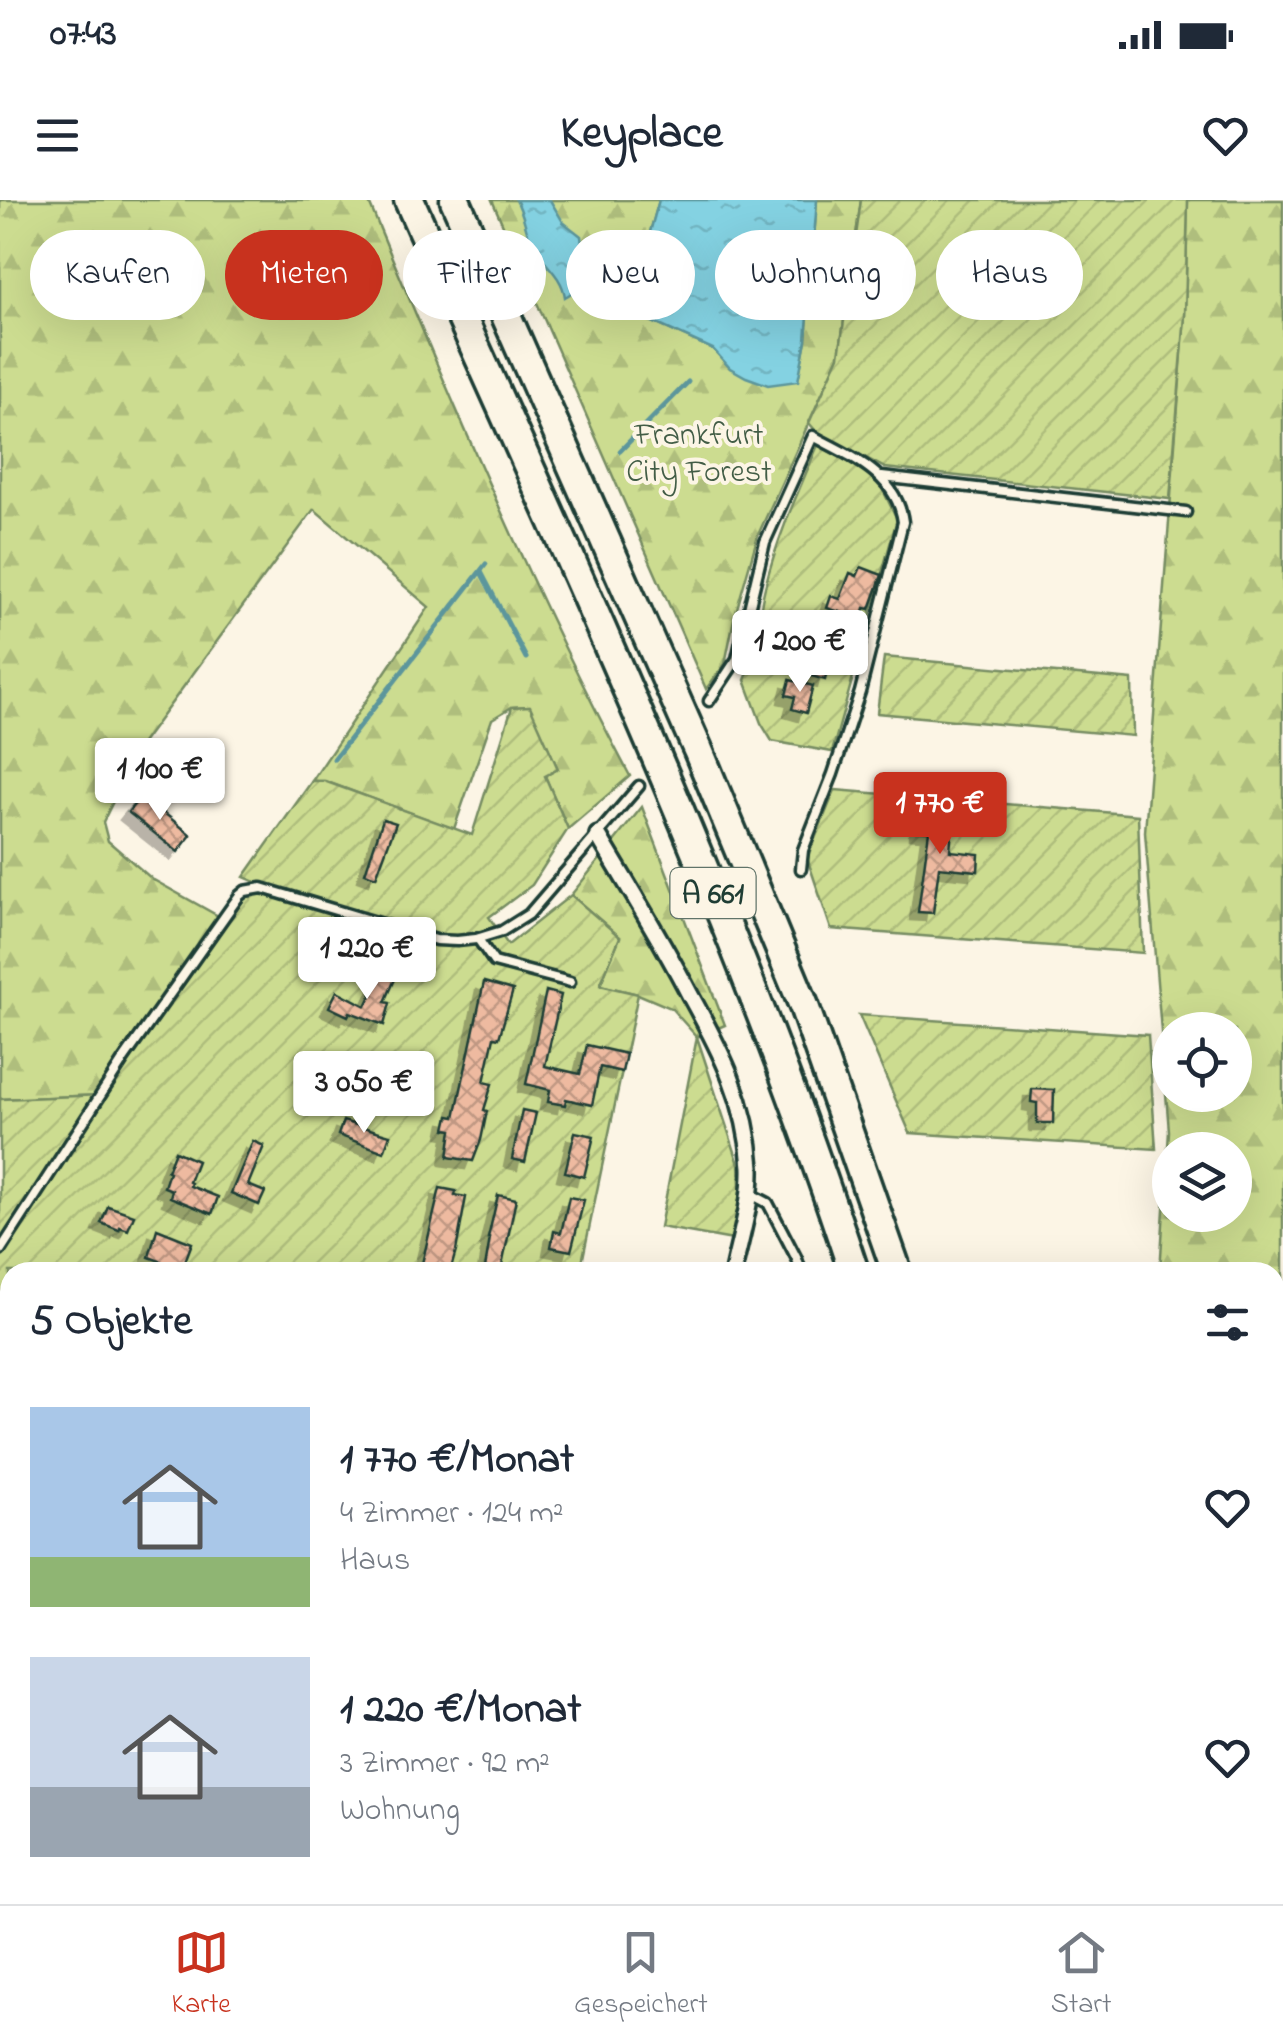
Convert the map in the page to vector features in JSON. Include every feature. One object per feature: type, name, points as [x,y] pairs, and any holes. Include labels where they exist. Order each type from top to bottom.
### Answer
[{"type":"highway","name":"A 661","points":[[409,200],[660,764],[770,1033],[850,1262]]},
{"type":"highway","name":"A 661","points":[[455,200],[698,750],[804,1006],[894,1262]]},
{"type":"street","points":[[598,835],[673,961],[728,1065],[751,1168],[736,1262]]},
{"type":"lane","points":[[708,701],[737,659],[764,542],[813,436],[882,477],[899,506],[902,522],[860,692],[803,850],[801,869]]},
{"type":"lane","points":[[882,477],[1186,512]]},
{"type":"lane","points":[[0,1250],[124,1058],[245,891],[262,888],[436,940],[478,938],[529,914],[639,786]]},
{"type":"lane","points":[[478,938],[494,962],[570,982]]},
{"type":"lane","points":[[749,1193],[768,1203],[798,1262]]},
{"type":"green space","points":[[0,200],[368,200],[381,230],[225,230],[225,320],[383,320],[383,236],[403,283],[403,320],[418,320],[525,563],[630,776],[568,829],[545,776],[558,769],[529,706],[512,707],[492,719],[454,829],[325,781],[312,781],[429,607],[314,509],[140,746],[103,822],[108,841],[152,879],[227,921],[104,1095],[0,1099]]},
{"type":"green space","name":"Frankfurt City Forest","points":[[492,200],[659,200],[651,230],[566,230],[566,320],[648,320],[713,349],[730,368],[798,380],[808,320],[844,320],[839,356],[758,535],[725,664],[706,689],[545,320],[546,230],[505,230]]},
{"type":"green space","name":"Frankfurt City Forest","points":[[817,200],[861,200],[857,230],[815,230]]},
{"type":"green space","points":[[861,200],[1188,200],[1185,315],[1170,499],[885,468],[816,431],[809,423],[839,356],[844,320],[916,320],[916,230],[857,230]]},
{"type":"green space","points":[[1188,200],[1283,200],[1283,1262],[1161,1262],[1163,1232],[1252,1232],[1252,1132],[1169,1132],[1167,1112],[1252,1112],[1252,1012],[1159,1012],[1145,832],[1185,315]]},
{"type":"green space","points":[[818,445],[879,482],[897,519],[832,752],[772,741],[745,680],[770,569]]},
{"type":"green space","points":[[884,657],[1132,680],[1133,736],[877,713]]},
{"type":"green space","points":[[530,706],[558,769],[545,776],[568,829],[532,885],[489,917],[508,945],[571,895],[620,937],[600,985],[638,994],[582,1262],[0,1262],[0,1099],[104,1095],[256,882],[244,877],[312,781],[324,781],[472,835],[512,707]]},
{"type":"green space","points":[[835,790],[1138,815],[1143,953],[831,929],[807,858]]},
{"type":"green space","points":[[642,807],[725,1025],[697,1037],[671,1008],[638,994],[600,985],[620,937],[571,895]]},
{"type":"green space","points":[[859,1015],[1148,1035],[1155,1132],[1152,1149],[910,1133]]},
{"type":"green space","points":[[697,1037],[739,1164],[741,1205],[733,1240],[660,1227]]},
{"type":"water","points":[[516,200],[550,200],[563,222],[573,230],[566,230],[565,297],[546,264],[546,230],[527,230]]},
{"type":"water","points":[[659,200],[817,200],[815,230],[715,230],[715,320],[808,320],[798,381],[768,385],[746,377],[730,368],[713,349],[648,320],[695,320],[695,230],[651,230]]},
{"type":"building","points":[[861,567],[882,575],[870,609],[865,608],[862,619],[827,608],[831,596],[840,599],[850,573],[857,576]]},
{"type":"building","points":[[810,650],[831,656],[825,680],[804,674]]},
{"type":"building","points":[[790,680],[813,686],[806,713],[792,709],[795,697],[786,695]]},
{"type":"building","points":[[142,795],[191,835],[178,852],[128,812]]},
{"type":"building","points":[[918,813],[953,818],[950,851],[979,854],[978,871],[939,867],[933,913],[918,912],[929,831],[917,830]]},
{"type":"building","points":[[383,819],[396,823],[376,877],[365,873]]},
{"type":"building","points":[[382,973],[395,979],[385,1002],[390,1003],[384,1025],[329,1007],[337,991],[366,1006]]},
{"type":"building","points":[[484,982],[513,990],[499,1038],[494,1037],[484,1082],[492,1084],[473,1161],[448,1157],[452,1130],[446,1129],[449,1116],[455,1117]]},
{"type":"building","points":[[546,991],[561,995],[545,1066],[580,1074],[587,1045],[626,1054],[622,1072],[600,1067],[592,1105],[566,1099],[565,1105],[548,1102],[550,1090],[526,1084]]},
{"type":"building","points":[[1032,1089],[1054,1090],[1053,1123],[1037,1123]]},
{"type":"building","points":[[522,1110],[536,1113],[525,1162],[512,1159]]},
{"type":"building","points":[[343,1121],[390,1135],[384,1152],[338,1135]]},
{"type":"building","points":[[575,1132],[594,1136],[584,1177],[565,1172]]},
{"type":"building","points":[[253,1141],[264,1146],[248,1185],[265,1192],[259,1205],[231,1193]]},
{"type":"building","points":[[175,1151],[197,1161],[190,1186],[218,1197],[212,1214],[170,1197],[172,1190],[164,1187]]},
{"type":"building","points":[[440,1188],[456,1191],[455,1195],[466,1197],[453,1262],[422,1262]]},
{"type":"building","points":[[498,1195],[516,1199],[503,1262],[486,1262]]},
{"type":"building","points":[[569,1197],[584,1200],[571,1251],[551,1247],[554,1231],[561,1233]]},
{"type":"building","points":[[108,1206],[134,1215],[128,1230],[101,1223]]},
{"type":"building","points":[[157,1229],[192,1243],[185,1262],[163,1262],[149,1257]]},
{"type":"waterway","points":[[620,451],[688,382]]},
{"type":"waterway","points":[[334,759],[486,564]]},
{"type":"waterway","points":[[481,572],[526,658]]}]
